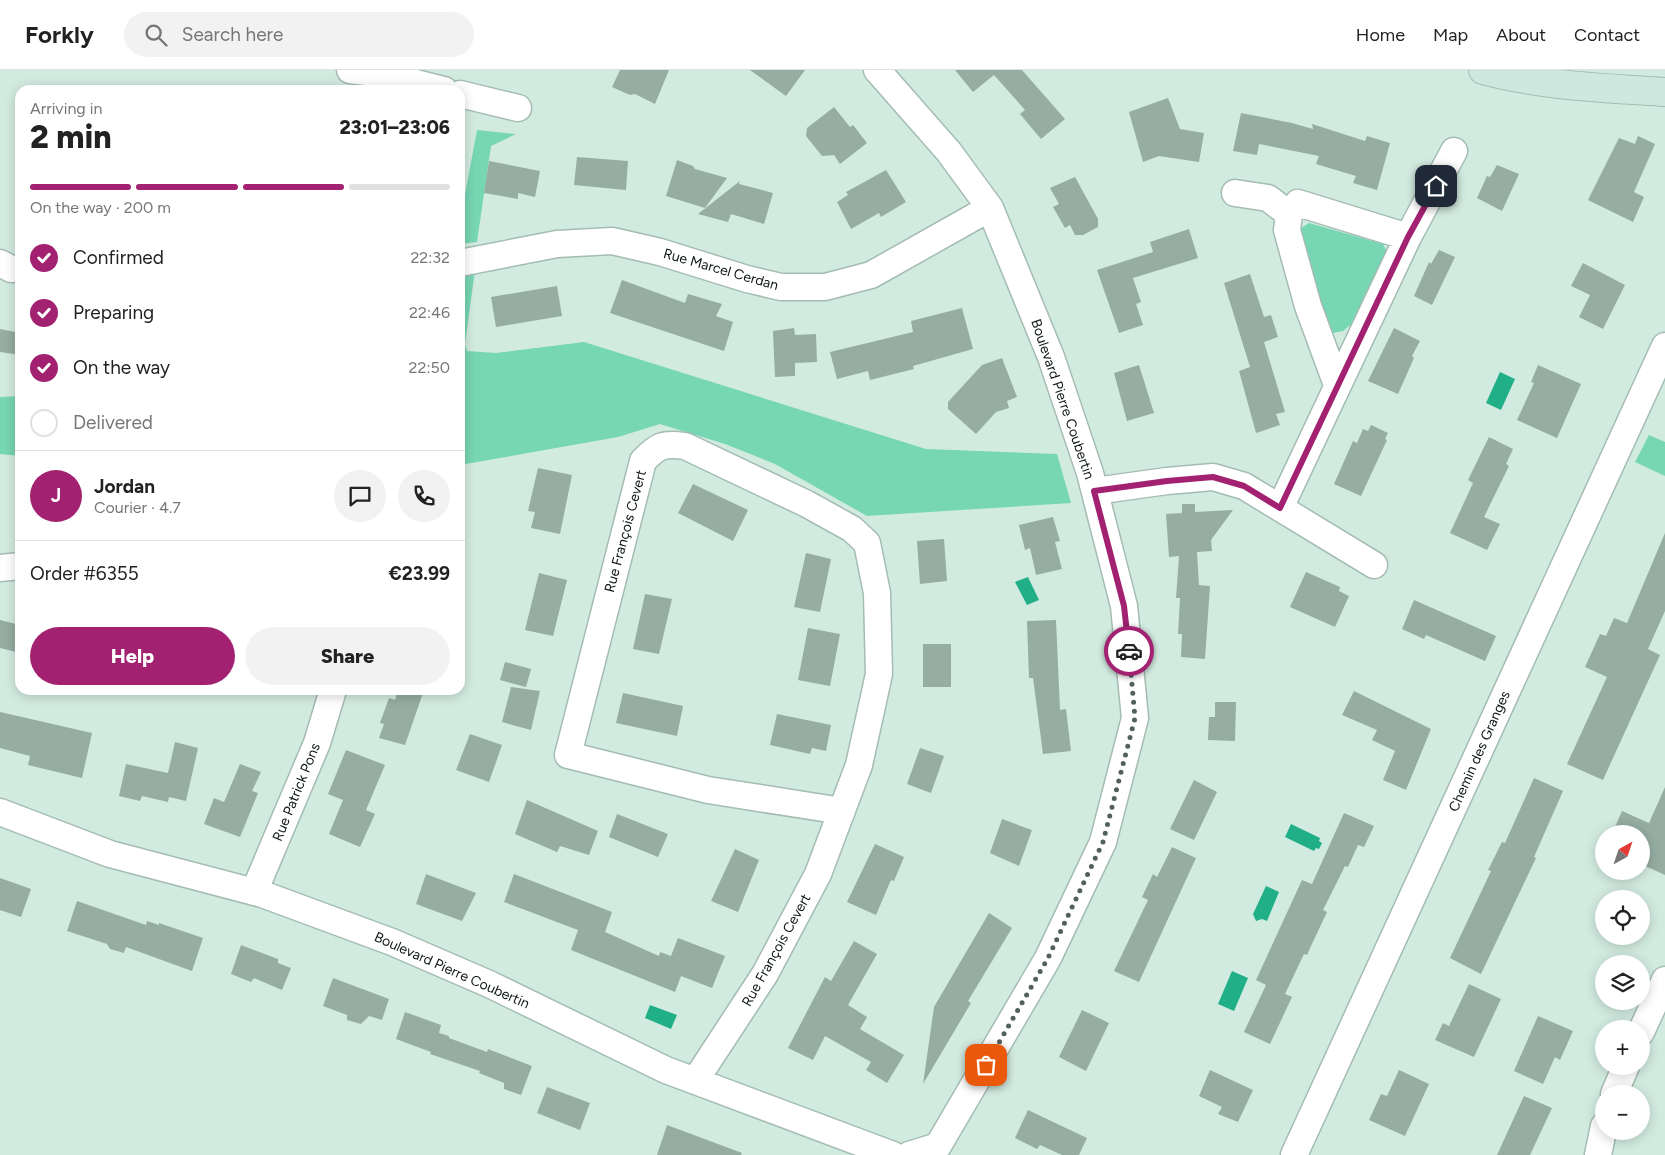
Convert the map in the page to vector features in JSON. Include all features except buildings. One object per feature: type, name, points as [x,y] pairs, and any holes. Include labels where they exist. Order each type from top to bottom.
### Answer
[{"type":"street","points":[[350,70],[375,73],[424,85]]},
{"type":"street","name":"Boulevard Pierre Coubertin","points":[[877,70],[949,152],[990,208],[1051,357],[1094,491],[1124,606],[1135,718],[1103,842],[1048,958],[938,1146],[909,1155]]},
{"type":"street","points":[[1483,70],[1506,76],[1584,87],[1665,92]]},
{"type":"street","points":[[465,95],[518,108]]},
{"type":"street","points":[[1280,508],[1408,237],[1454,151]]},
{"type":"street","points":[[1235,193],[1268,198],[1289,214]]},
{"type":"street","points":[[1337,385],[1308,306],[1287,230],[1289,214],[1298,203],[1408,237]]},
{"type":"street","name":"Rue Marcel Cerdan","points":[[465,262],[557,244],[612,240],[781,287],[825,288],[871,274],[990,208]]},
{"type":"street","points":[[0,263],[15,269]]},
{"type":"street","name":"Chemin des Granges","points":[[1294,1155],[1665,346]]},
{"type":"street","name":"Rue François Cevert","points":[[695,1081],[765,974],[818,874],[842,811],[859,765],[879,674],[876,593],[867,543],[852,529],[807,504],[685,446],[668,444],[652,452],[643,461],[568,755],[708,790],[842,811]]},
{"type":"street","points":[[1094,491],[1213,477],[1244,486],[1374,566]]},
{"type":"street","points":[[0,568],[15,566]]},
{"type":"street","name":"Rue Patrick Pons","points":[[254,892],[317,743],[331,695]]},
{"type":"street","name":"Boulevard Pierre Coubertin","points":[[0,812],[110,854],[254,892],[392,942],[488,984],[666,1070],[893,1155]]},
{"type":"street","points":[[1647,1020],[1665,980]]},
{"type":"street","points":[[1598,1155],[1601,1140]]},
{"type":"shaded area","points":[[477,130],[516,134],[491,146],[477,242],[465,243],[465,195]]},
{"type":"shaded area","points":[[1309,223],[1383,244],[1387,252],[1353,323],[1343,331],[1333,333],[1326,327],[1297,237],[1301,228]]},
{"type":"shaded area","points":[[475,270],[465,344],[465,272]]},
{"type":"shaded area","points":[[584,342],[926,449],[1057,454],[1071,503],[867,516],[775,464],[725,444],[660,424],[618,437],[465,464],[465,344],[467,351],[496,353]]},
{"type":"shaded area","points":[[1500,372],[1515,379],[1501,410],[1486,403]]},
{"type":"shaded area","points":[[15,396],[15,456],[0,454],[0,397]]},
{"type":"shaded area","points":[[1649,435],[1665,442],[1665,476],[1635,462]]},
{"type":"shaded area","points":[[1028,577],[1039,600],[1027,605],[1015,582]]},
{"type":"shaded area","points":[[1291,824],[1320,838],[1319,841],[1322,843],[1319,849],[1316,848],[1314,851],[1285,837]]},
{"type":"shaded area","points":[[1266,886],[1279,892],[1267,921],[1262,919],[1256,921],[1253,914]]},
{"type":"shaded area","points":[[1232,971],[1248,978],[1234,1011],[1218,1004]]},
{"type":"shaded area","points":[[650,1005],[677,1015],[671,1029],[645,1018]]},
{"type":"way so far","points":[[986,1065],[1048,958],[1103,842],[1135,718],[1129,651]]},
{"type":"route","points":[[1129,651],[1124,606],[1094,491],[1213,477],[1244,486],[1280,508],[1408,237],[1436,186]]}]
